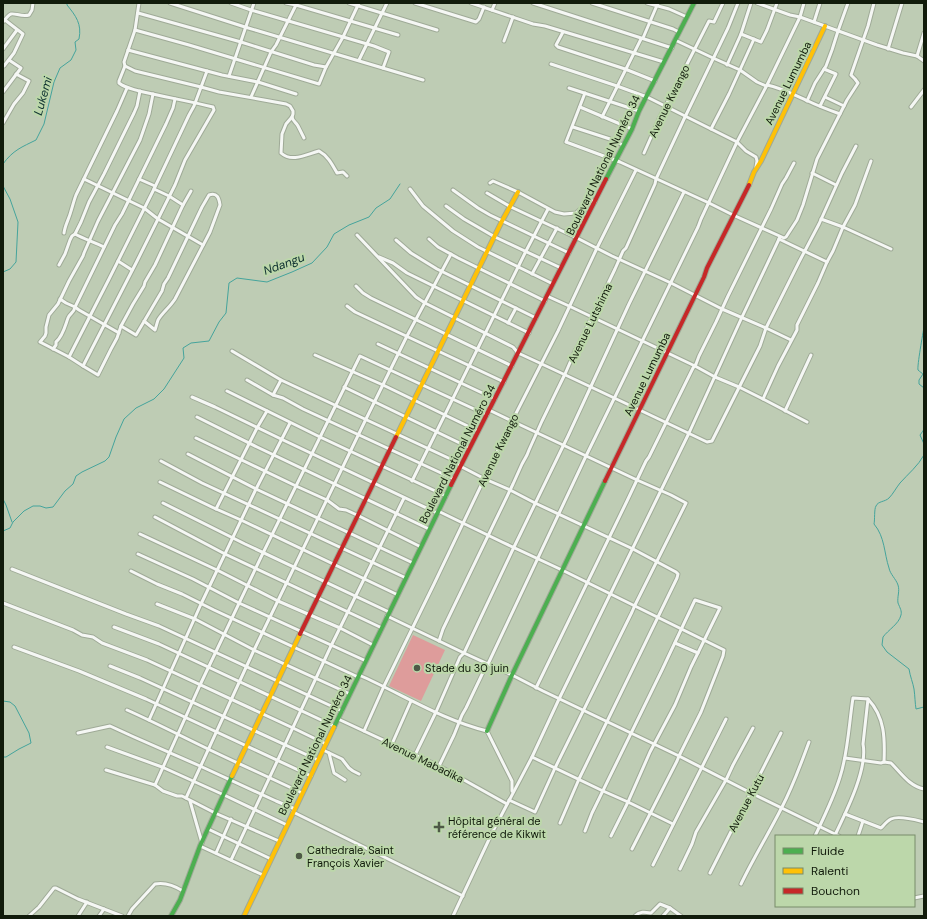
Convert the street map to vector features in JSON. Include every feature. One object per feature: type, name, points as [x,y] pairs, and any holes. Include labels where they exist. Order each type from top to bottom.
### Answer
[{"type":"street","points":[[3,66],[14,53],[23,34],[4,21],[11,14],[20,16],[29,15],[32,10],[33,3]]},
{"type":"street","points":[[83,366],[175,185],[185,160],[214,110],[213,107],[196,102],[175,99],[127,88],[119,83],[125,66],[124,62],[135,30],[139,3]]},
{"type":"street","points":[[170,3],[245,27],[424,80]]},
{"type":"street","points":[[231,3],[389,52],[383,68]]},
{"type":"street","points":[[229,76],[254,3]]},
{"type":"street","points":[[286,3],[296,4],[398,35]]},
{"type":"street","points":[[349,3],[359,4],[382,13],[437,30]]},
{"type":"street","points":[[359,60],[387,3]]},
{"type":"street","points":[[415,3],[476,22],[479,19],[484,7]]},
{"type":"street","points":[[471,3],[533,24],[664,62]]},
{"type":"street","points":[[492,10],[495,3]]},
{"type":"street","points":[[533,3],[672,48]]},
{"type":"street","points":[[592,3],[650,21],[679,32]]},
{"type":"street","points":[[647,3],[658,4],[687,17]]},
{"type":"street","name":"Boulevard National Numéro 34","points":[[244,916],[460,466],[554,284],[694,3]]},
{"type":"street","name":"Avenue Kwango","points":[[644,154],[665,107],[709,21],[714,22],[723,3]]},
{"type":"street","name":"Avenue Lutshima","points":[[439,642],[443,629],[656,184],[656,180],[728,28],[738,3]]},
{"type":"street","points":[[727,65],[741,34],[751,3]]},
{"type":"street","points":[[757,3],[888,49],[917,56],[924,61]]},
{"type":"street","points":[[741,34],[762,42],[777,3]]},
{"type":"street","points":[[439,766],[586,456],[698,228],[737,142],[800,17],[804,3]]},
{"type":"street","points":[[814,22],[820,3]]},
{"type":"street","points":[[807,101],[832,50],[848,3]]},
{"type":"street","points":[[780,238],[786,237],[797,220],[817,160],[847,100],[858,83],[851,75],[868,26],[874,3]]},
{"type":"street","points":[[888,49],[902,3]]},
{"type":"street","points":[[251,97],[271,52],[296,4]]},
{"type":"street","points":[[135,30],[235,58],[319,84],[326,67],[359,4]]},
{"type":"street","points":[[602,117],[641,39],[643,38],[658,4]]},
{"type":"street","points":[[138,13],[326,67]]},
{"type":"street","points":[[504,41],[513,17]]},
{"type":"street","name":"Avenue Lumumba","points":[[488,731],[490,722],[583,526],[707,268],[754,172],[761,161],[825,26]]},
{"type":"street","points":[[3,49],[17,30]]},
{"type":"street","points":[[562,32],[556,45],[558,47],[626,69],[655,81]]},
{"type":"street","points":[[917,56],[924,33]]},
{"type":"street","points":[[711,129],[754,39]]},
{"type":"street","points":[[675,40],[740,70],[757,82],[793,93],[807,101],[840,114]]},
{"type":"street","points":[[128,50],[207,72],[258,82],[296,94]]},
{"type":"street","points":[[3,92],[21,68],[9,60]]},
{"type":"street","points":[[550,64],[647,97],[737,142],[746,151],[756,157],[758,161],[754,172]]},
{"type":"street","points":[[125,66],[135,71],[219,92],[286,104],[290,106],[293,111],[292,117],[286,124],[282,134],[281,153],[292,158],[309,155],[319,151],[329,160],[337,173],[343,172],[347,176]]},
{"type":"street","points":[[820,106],[836,74],[824,69]]},
{"type":"street","points":[[69,357],[196,102],[207,72]]},
{"type":"street","points":[[3,123],[14,104],[23,93],[28,81],[16,74]]},
{"type":"street","points":[[64,233],[73,203],[127,88]]},
{"type":"street","points":[[569,88],[639,112]]},
{"type":"street","points":[[911,107],[924,90]]},
{"type":"street","points":[[59,265],[134,113],[140,91]]},
{"type":"street","points":[[152,94],[149,114],[140,140],[98,221],[83,256],[55,309],[49,315],[45,336],[40,342],[69,357],[98,375],[120,333],[122,326],[155,265],[172,227],[191,191]]},
{"type":"street","points":[[585,94],[566,142],[601,155],[709,203],[762,228],[827,262]]},
{"type":"street","points":[[825,97],[844,106]]},
{"type":"street","points":[[53,349],[56,342],[60,339],[67,324],[68,318],[73,313],[104,247],[166,124],[175,99]]},
{"type":"street","points":[[580,107],[632,129]]},
{"type":"street","points":[[3,114],[7,116]]},
{"type":"street","points":[[292,117],[304,138]]},
{"type":"street","points":[[572,127],[610,139],[623,145]]},
{"type":"street","points":[[357,235],[416,297],[424,303],[513,347],[518,353],[707,442],[712,441],[760,346],[766,328],[856,146]]},
{"type":"street","points":[[763,399],[797,330],[797,325],[843,227],[855,205],[871,161]]},
{"type":"street","points":[[536,688],[637,480],[695,366],[782,184],[794,163]]},
{"type":"street","name":"Avenue Kwango","points":[[364,731],[384,686],[484,479],[636,170]]},
{"type":"street","points":[[812,174],[836,185]]},
{"type":"street","points":[[84,179],[144,208],[158,219],[203,244]]},
{"type":"street","points":[[139,179],[183,205]]},
{"type":"street","points":[[490,183],[493,181],[561,214],[574,214],[580,211],[590,200],[595,202]]},
{"type":"street","points":[[410,189],[423,206],[453,232],[487,252],[554,284]]},
{"type":"street","points":[[453,190],[478,208],[569,253]]},
{"type":"street","points":[[171,916],[177,906],[201,844],[215,813],[232,780],[233,774],[308,614],[454,317],[518,192]]},
{"type":"street","points":[[415,755],[460,657],[464,653],[684,192]]},
{"type":"street","points":[[487,193],[510,207],[557,228],[722,309],[791,340]]},
{"type":"street","points":[[122,326],[136,335],[144,321],[162,291],[164,284],[208,196],[211,194],[217,195],[220,200],[220,205],[210,232],[175,299],[158,321],[155,330],[144,321]]},
{"type":"street","points":[[446,206],[464,219],[495,237],[562,268]]},
{"type":"street","points":[[412,481],[533,236],[548,209]]},
{"type":"street","points":[[820,220],[843,227],[892,249]]},
{"type":"street","points":[[532,274],[557,228]]},
{"type":"street","points":[[75,234],[104,247]]},
{"type":"street","points":[[453,916],[492,833],[532,757],[689,433],[780,238]]},
{"type":"street","points":[[429,239],[438,247],[451,254],[545,301]]},
{"type":"street","points":[[396,240],[411,253],[429,265],[536,318]]},
{"type":"street","points":[[186,798],[310,533],[406,336],[451,254]]},
{"type":"street","points":[[377,256],[387,260],[407,273],[528,333]]},
{"type":"street","points":[[118,261],[132,270]]},
{"type":"street","points":[[356,286],[371,298],[512,366]]},
{"type":"street","points":[[547,296],[667,352],[715,377],[739,387],[806,422]]},
{"type":"street","points":[[60,299],[120,333]]},
{"type":"street","points":[[347,306],[355,312],[504,382]]},
{"type":"street","points":[[508,323],[516,308]]},
{"type":"street","points":[[378,344],[495,399]]},
{"type":"street","points":[[232,351],[281,380],[457,462],[460,466],[484,479],[633,549],[678,574],[579,779],[560,823]]},
{"type":"street","points":[[315,355],[383,385],[478,431]]},
{"type":"street","points":[[785,411],[811,355]]},
{"type":"street","points":[[155,785],[208,667],[360,356],[487,416]]},
{"type":"street","points":[[247,380],[273,395],[283,398],[454,480]]},
{"type":"street","points":[[273,395],[281,380]]},
{"type":"street","points":[[344,387],[470,448]]},
{"type":"street","points":[[227,392],[446,496]]},
{"type":"street","points":[[192,397],[404,498],[489,535],[658,616],[724,650],[701,712],[632,849]]},
{"type":"street","points":[[489,410],[686,503],[634,605],[632,612],[555,768],[535,812],[509,800]]},
{"type":"street","points":[[216,509],[267,411]]},
{"type":"street","points":[[197,417],[429,529]]},
{"type":"street","points":[[149,720],[232,538],[280,439],[290,423]]},
{"type":"street","points":[[196,438],[327,500],[339,509],[346,510],[421,546]]},
{"type":"street","points":[[188,454],[256,489],[413,563]]},
{"type":"street","points":[[160,461],[191,478],[406,578]]},
{"type":"street","points":[[160,482],[398,595]]},
{"type":"street","points":[[231,860],[331,646],[404,498]]},
{"type":"street","points":[[163,503],[232,538],[355,596],[412,629],[608,721],[834,835]]},
{"type":"street","points":[[155,517],[225,554],[382,628]]},
{"type":"street","points":[[140,534],[217,570],[247,586],[340,628],[373,646]]},
{"type":"street","points":[[138,554],[239,603],[366,661]]},
{"type":"street","points":[[12,568],[119,612],[159,626],[342,711]]},
{"type":"street","points":[[131,571],[293,647],[384,686],[411,701],[459,723],[488,731],[512,781],[513,792]]},
{"type":"street","points":[[585,831],[592,813],[695,600],[720,608],[675,705],[611,836]]},
{"type":"street","points":[[3,603],[147,660],[326,744]]},
{"type":"street","points":[[157,604],[195,619],[254,650],[350,694]]},
{"type":"street","points":[[114,627],[138,635],[334,726]]},
{"type":"street","points":[[675,643],[698,653]]},
{"type":"street","points":[[14,647],[80,671],[156,704],[311,776]]},
{"type":"street","points":[[110,666],[163,688],[318,760]]},
{"type":"street","points":[[815,835],[840,776],[845,758],[853,698],[868,699],[872,703],[882,722],[885,742],[884,762]]},
{"type":"street","points":[[836,835],[854,793],[864,761],[863,744],[868,699]]},
{"type":"street","points":[[392,744],[411,701]]},
{"type":"street","points":[[127,710],[302,793]]},
{"type":"street","points":[[653,865],[726,718]]},
{"type":"street","name":"Avenue Mabadika","points":[[338,719],[439,766],[507,804]]},
{"type":"street","points":[[78,733],[110,726],[232,780],[463,896]]},
{"type":"street","points":[[680,869],[696,832],[726,780],[753,728]]},
{"type":"street","name":"Avenue Kutu","points":[[710,873],[781,733]]},
{"type":"street","points":[[742,884],[749,868],[782,809],[794,783],[809,742]]},
{"type":"street","points":[[107,746],[162,767],[287,825]]},
{"type":"street","points":[[323,750],[342,759],[349,768],[359,774]]},
{"type":"street","points":[[329,753],[334,773],[345,780]]},
{"type":"street","points":[[532,757],[673,824]]},
{"type":"street","points":[[845,758],[891,763],[911,784],[924,789]]},
{"type":"street","points":[[106,770],[155,785],[163,791],[180,797],[182,796],[215,813],[279,841]]},
{"type":"street","points":[[190,801],[201,844],[216,853],[263,875]]},
{"type":"street","points":[[845,814],[881,828],[890,819],[895,818],[924,822]]},
{"type":"street","points":[[216,853],[231,819]]},
{"type":"street","points":[[858,835],[863,821]]},
{"type":"street","points":[[208,829],[271,859]]},
{"type":"street","points":[[128,916],[132,909],[155,884],[161,883],[174,886],[183,891]]},
{"type":"street","points":[[29,916],[39,907],[54,888],[121,916]]},
{"type":"street","points":[[78,916],[87,902]]},
{"type":"street","points":[[635,916],[638,912],[651,914],[660,904],[670,908],[682,916]]},
{"type":"street","points":[[663,916],[670,908]]},
{"type":"street","points":[[98,916],[104,909]]},
{"type":"shaded area","name":"Stade du 30 juin","points":[[413,635],[445,650],[421,701],[389,686]]},
{"type":"waterway","name":"Lukemi","points":[[3,164],[14,152],[36,140],[44,124],[54,82],[60,68],[71,60],[76,50],[75,42],[79,39],[80,29],[76,17],[67,3]]},
{"type":"waterway","name":"Ndangu","points":[[3,531],[10,528],[13,522],[24,511],[33,506],[46,508],[53,507],[65,491],[73,484],[76,476],[105,461],[109,457],[124,419],[136,408],[154,399],[164,389],[184,358],[183,348],[191,343],[209,341],[219,322],[226,313],[229,283],[237,278],[267,282],[312,263],[327,247],[334,234],[349,225],[369,217],[376,208],[390,199],[400,184]]},
{"type":"waterway","name":"Lukemi","points":[[3,186],[10,199],[18,222],[16,262],[10,269],[3,272]]},
{"type":"waterway","points":[[924,327],[918,367],[918,370],[923,374],[919,380],[919,384],[924,388]]},
{"type":"waterway","points":[[924,428],[920,435],[924,444]]},
{"type":"waterway","points":[[924,455],[900,483],[892,495],[886,500],[877,504],[875,507],[874,524],[880,534],[890,570],[898,585],[898,603],[901,609],[900,618],[883,637],[882,645],[887,652],[909,669],[914,689],[916,709],[924,707]]},
{"type":"waterway","name":"Lukemi","points":[[3,499],[12,522]]},
{"type":"waterway","name":"Lukemi","points":[[3,701],[10,702],[15,706],[29,733],[31,743],[6,757],[3,757]]},
{"type":"traffic: fast","points":[[606,179],[694,3]]},
{"type":"traffic: fast","points":[[487,731],[512,675],[605,481]]},
{"type":"traffic: fast","points":[[334,727],[451,485]]},
{"type":"traffic: fast","points":[[171,916],[180,900],[200,846],[232,776]]},
{"type":"traffic: slow","points":[[749,185],[825,26]]},
{"type":"traffic: slow","points":[[396,437],[502,221],[518,192]]},
{"type":"traffic: slow","points":[[232,776],[300,634]]},
{"type":"traffic: slow","points":[[244,916],[334,727]]},
{"type":"traffic: jam","points":[[451,485],[606,179]]},
{"type":"traffic: jam","points":[[605,481],[707,268],[749,185]]},
{"type":"traffic: jam","points":[[300,634],[396,437]]},
{"type":"place","name":"Stade du 30 juin","points":[[417,668]]},
{"type":"place","name":"Hôpital général de référence de Kikwit","points":[[439,827]]},
{"type":"place","name":"Cathedrale, Saint François Xavier","points":[[299,856]]}]
